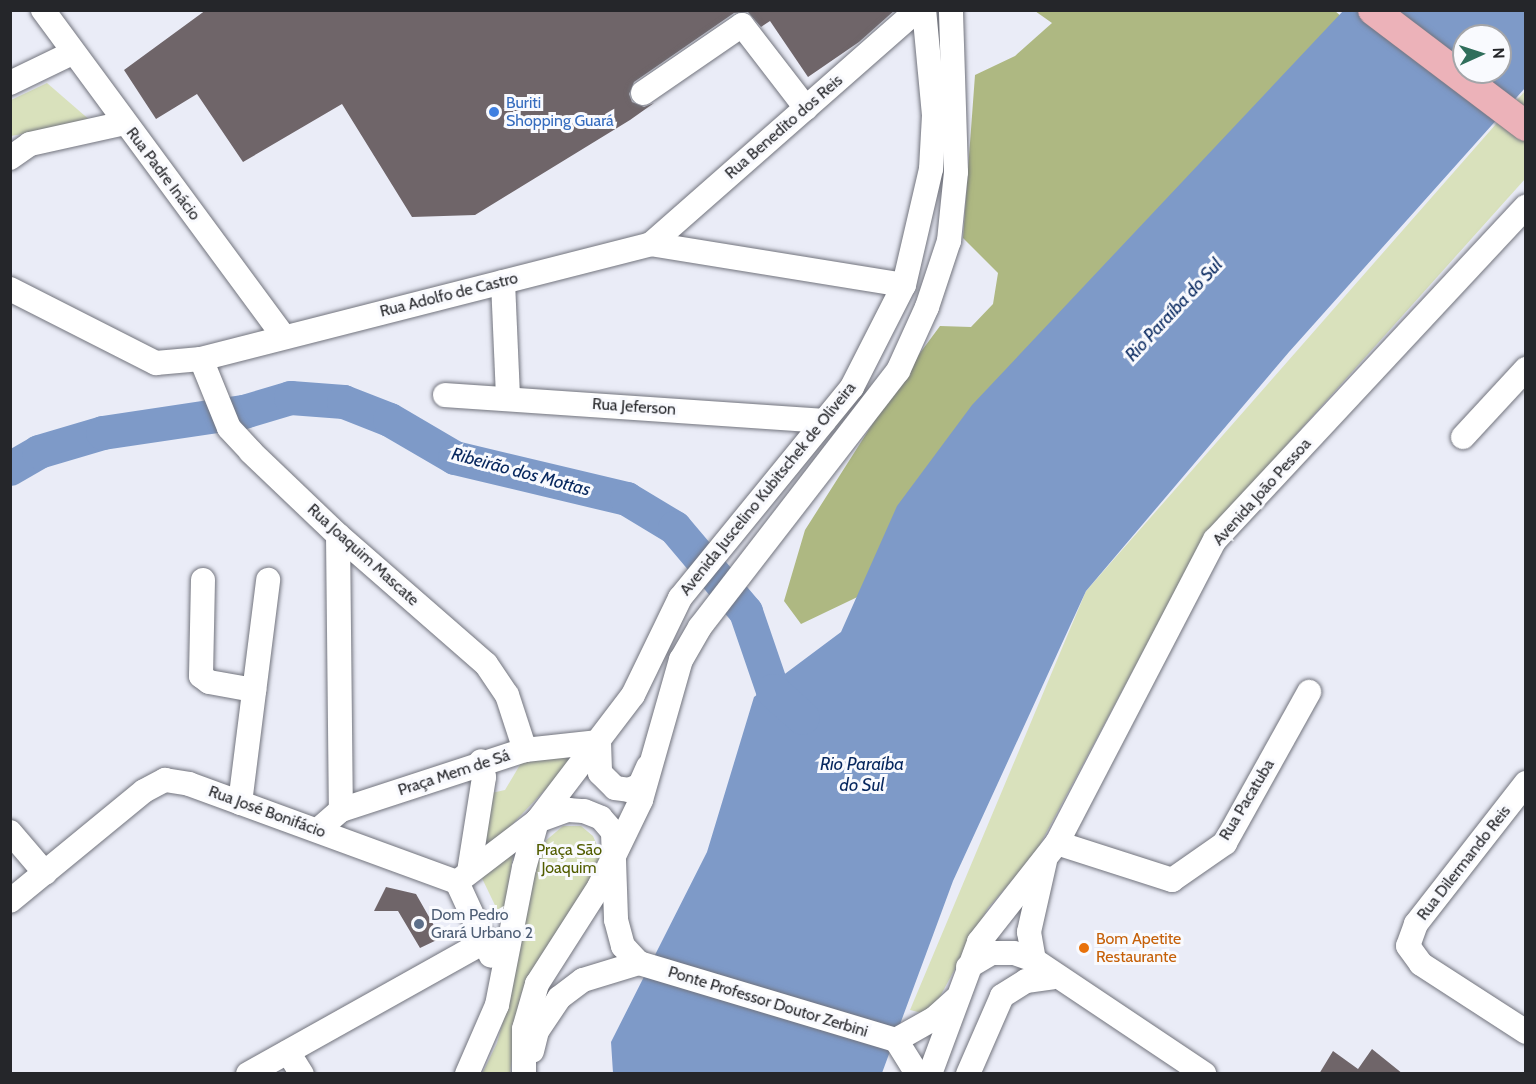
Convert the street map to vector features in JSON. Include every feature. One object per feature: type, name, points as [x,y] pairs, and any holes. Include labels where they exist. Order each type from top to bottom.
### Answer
[{"type":"main road","points":[[1373,10],[1526,126]]},
{"type":"main road","points":[[1403,10],[1452,47]]},
{"type":"main road","points":[[1503,84],[1526,101]]},
{"type":"street","name":"Rua Padre Inácio","points":[[43,10],[72,53],[284,337]]},
{"type":"street","name":"Rua Benedito dos Reis","points":[[651,244],[917,10]]},
{"type":"street","name":"Avenida Juscelino Kubitschek de Oliveira","points":[[467,1074],[497,1005],[537,821],[633,695],[680,598],[722,542],[824,421],[867,361],[904,285],[931,169],[934,115],[924,10]]},
{"type":"street","name":"Avenida Juscelino Kubitschek de Oliveira","points":[[525,1074],[524,1029],[537,984],[599,886],[641,800],[681,660],[700,627],[892,380],[927,307],[949,241],[957,172],[951,10]]},
{"type":"street","points":[[643,93],[742,25],[806,108]]},
{"type":"street","points":[[10,83],[72,53]]},
{"type":"street","points":[[10,158],[30,144],[125,123]]},
{"type":"street","name":"Avenida João Pessoa","points":[[930,1074],[979,942],[1052,849],[1215,540],[1526,206]]},
{"type":"street","name":"Rua Adolfo de Castro","points":[[10,289],[156,363],[201,359],[651,244],[904,285]]},
{"type":"street","points":[[502,282],[508,398]]},
{"type":"street","name":"Rua Joaquim Mascate","points":[[201,359],[217,404],[230,428],[338,535],[486,664],[507,695],[525,750]]},
{"type":"street","points":[[1463,437],[1526,369]]},
{"type":"street","name":"Rua Jeferson","points":[[445,395],[824,421]]},
{"type":"street","points":[[338,535],[341,810]]},
{"type":"street","points":[[203,580],[201,676],[209,682],[254,690]]},
{"type":"street","points":[[240,802],[268,580]]},
{"type":"street","name":"Rua Pacatuba","points":[[1052,849],[1172,880],[1225,843],[1309,692]]},
{"type":"street","points":[[599,742],[600,773],[606,784],[629,790],[640,785],[658,744]]},
{"type":"street","name":"Praça Mem de Sá","points":[[318,830],[341,810],[481,761],[525,750],[599,742]]},
{"type":"street","points":[[481,761],[484,777],[463,877],[501,985]]},
{"type":"street","name":"Rua José Bonifácio","points":[[10,901],[144,791],[165,780],[240,802],[463,877]]},
{"type":"street","name":"Rua Dilermando Reis","points":[[1526,783],[1416,924],[1408,946],[1421,964],[1526,1032]]},
{"type":"street","points":[[463,877],[537,821],[568,810],[584,811],[601,818],[613,832],[616,851],[616,920],[623,946],[642,964]]},
{"type":"street","points":[[10,832],[45,873]]},
{"type":"street","name":"Avenida João Pessoa","points":[[1034,960],[1029,932],[1052,849]]},
{"type":"street","points":[[248,1074],[486,941]]},
{"type":"street","points":[[968,967],[991,953],[1014,953],[1034,960],[1053,976],[1105,1006],[1204,1074]]},
{"type":"street","points":[[525,1074],[537,1031],[559,998],[583,980],[642,964]]},
{"type":"street","name":"Ponte Professor Doutor Zerbini","points":[[642,964],[892,1039]]},
{"type":"street","points":[[968,1074],[1002,996],[1026,981],[1053,976]]},
{"type":"street","points":[[917,1074],[892,1039],[935,1018],[960,995]]},
{"type":"street","points":[[288,1052],[302,1074]]},
{"type":"green space","points":[[1334,10],[1352,26],[870,591],[801,624],[784,601],[805,530],[903,376],[940,326],[971,327],[993,304],[998,273],[963,238],[975,75],[1015,56],[1052,23],[1035,11]]},
{"type":"green space","points":[[47,83],[92,122],[11,136],[11,100]]},
{"type":"green space","points":[[1525,91],[1525,179],[1204,537],[1035,854],[988,908],[930,1015],[910,1010],[1086,591]]},
{"type":"green space","name":"Praça São Joaquim","points":[[582,751],[482,856],[487,794],[505,790],[527,753]]},
{"type":"green space","name":"Praça São Joaquim","points":[[563,826],[581,826],[593,836],[600,852],[597,875],[521,994],[510,1073],[482,1074],[497,1043],[511,992],[525,913],[543,843]]},
{"type":"green space","points":[[514,848],[503,922],[480,874]]},
{"type":"water","name":"Rio Paraíba do Sul","points":[[1343,11],[1525,11],[1525,88],[1289,352],[1086,591],[953,881],[882,1073],[613,1073],[611,1042],[707,852],[754,697],[841,632],[897,506],[972,405]]},
{"type":"building","name":"Buriti Shopping Guará","points":[[206,10],[895,10],[859,42],[808,77],[770,21],[761,27],[748,12],[734,13],[634,82],[629,94],[632,102],[644,107],[654,103],[630,120],[475,215],[412,217],[342,104],[243,162],[197,94],[156,119],[124,70]]},
{"type":"building","name":"Dom Pedro Grará Urbano 2","points":[[386,887],[416,894],[441,938],[420,948],[398,911],[374,911]]},
{"type":"building","points":[[1372,1049],[1403,1074],[1319,1074],[1333,1051],[1358,1069]]},
{"type":"waterway","name":"Ribeirão dos Mottas","points":[[10,469],[39,452],[103,433],[244,412],[291,398],[344,402],[390,420],[455,458],[627,499],[675,528],[746,612],[773,691],[803,718]]},
{"type":"place","name":"Buriti Shopping Guará","points":[[494,112]]},
{"type":"place","name":"Dom Pedro Grará Urbano 2","points":[[419,924]]},
{"type":"place","name":"Bom Apetite Restaurante","points":[[1084,948]]}]
